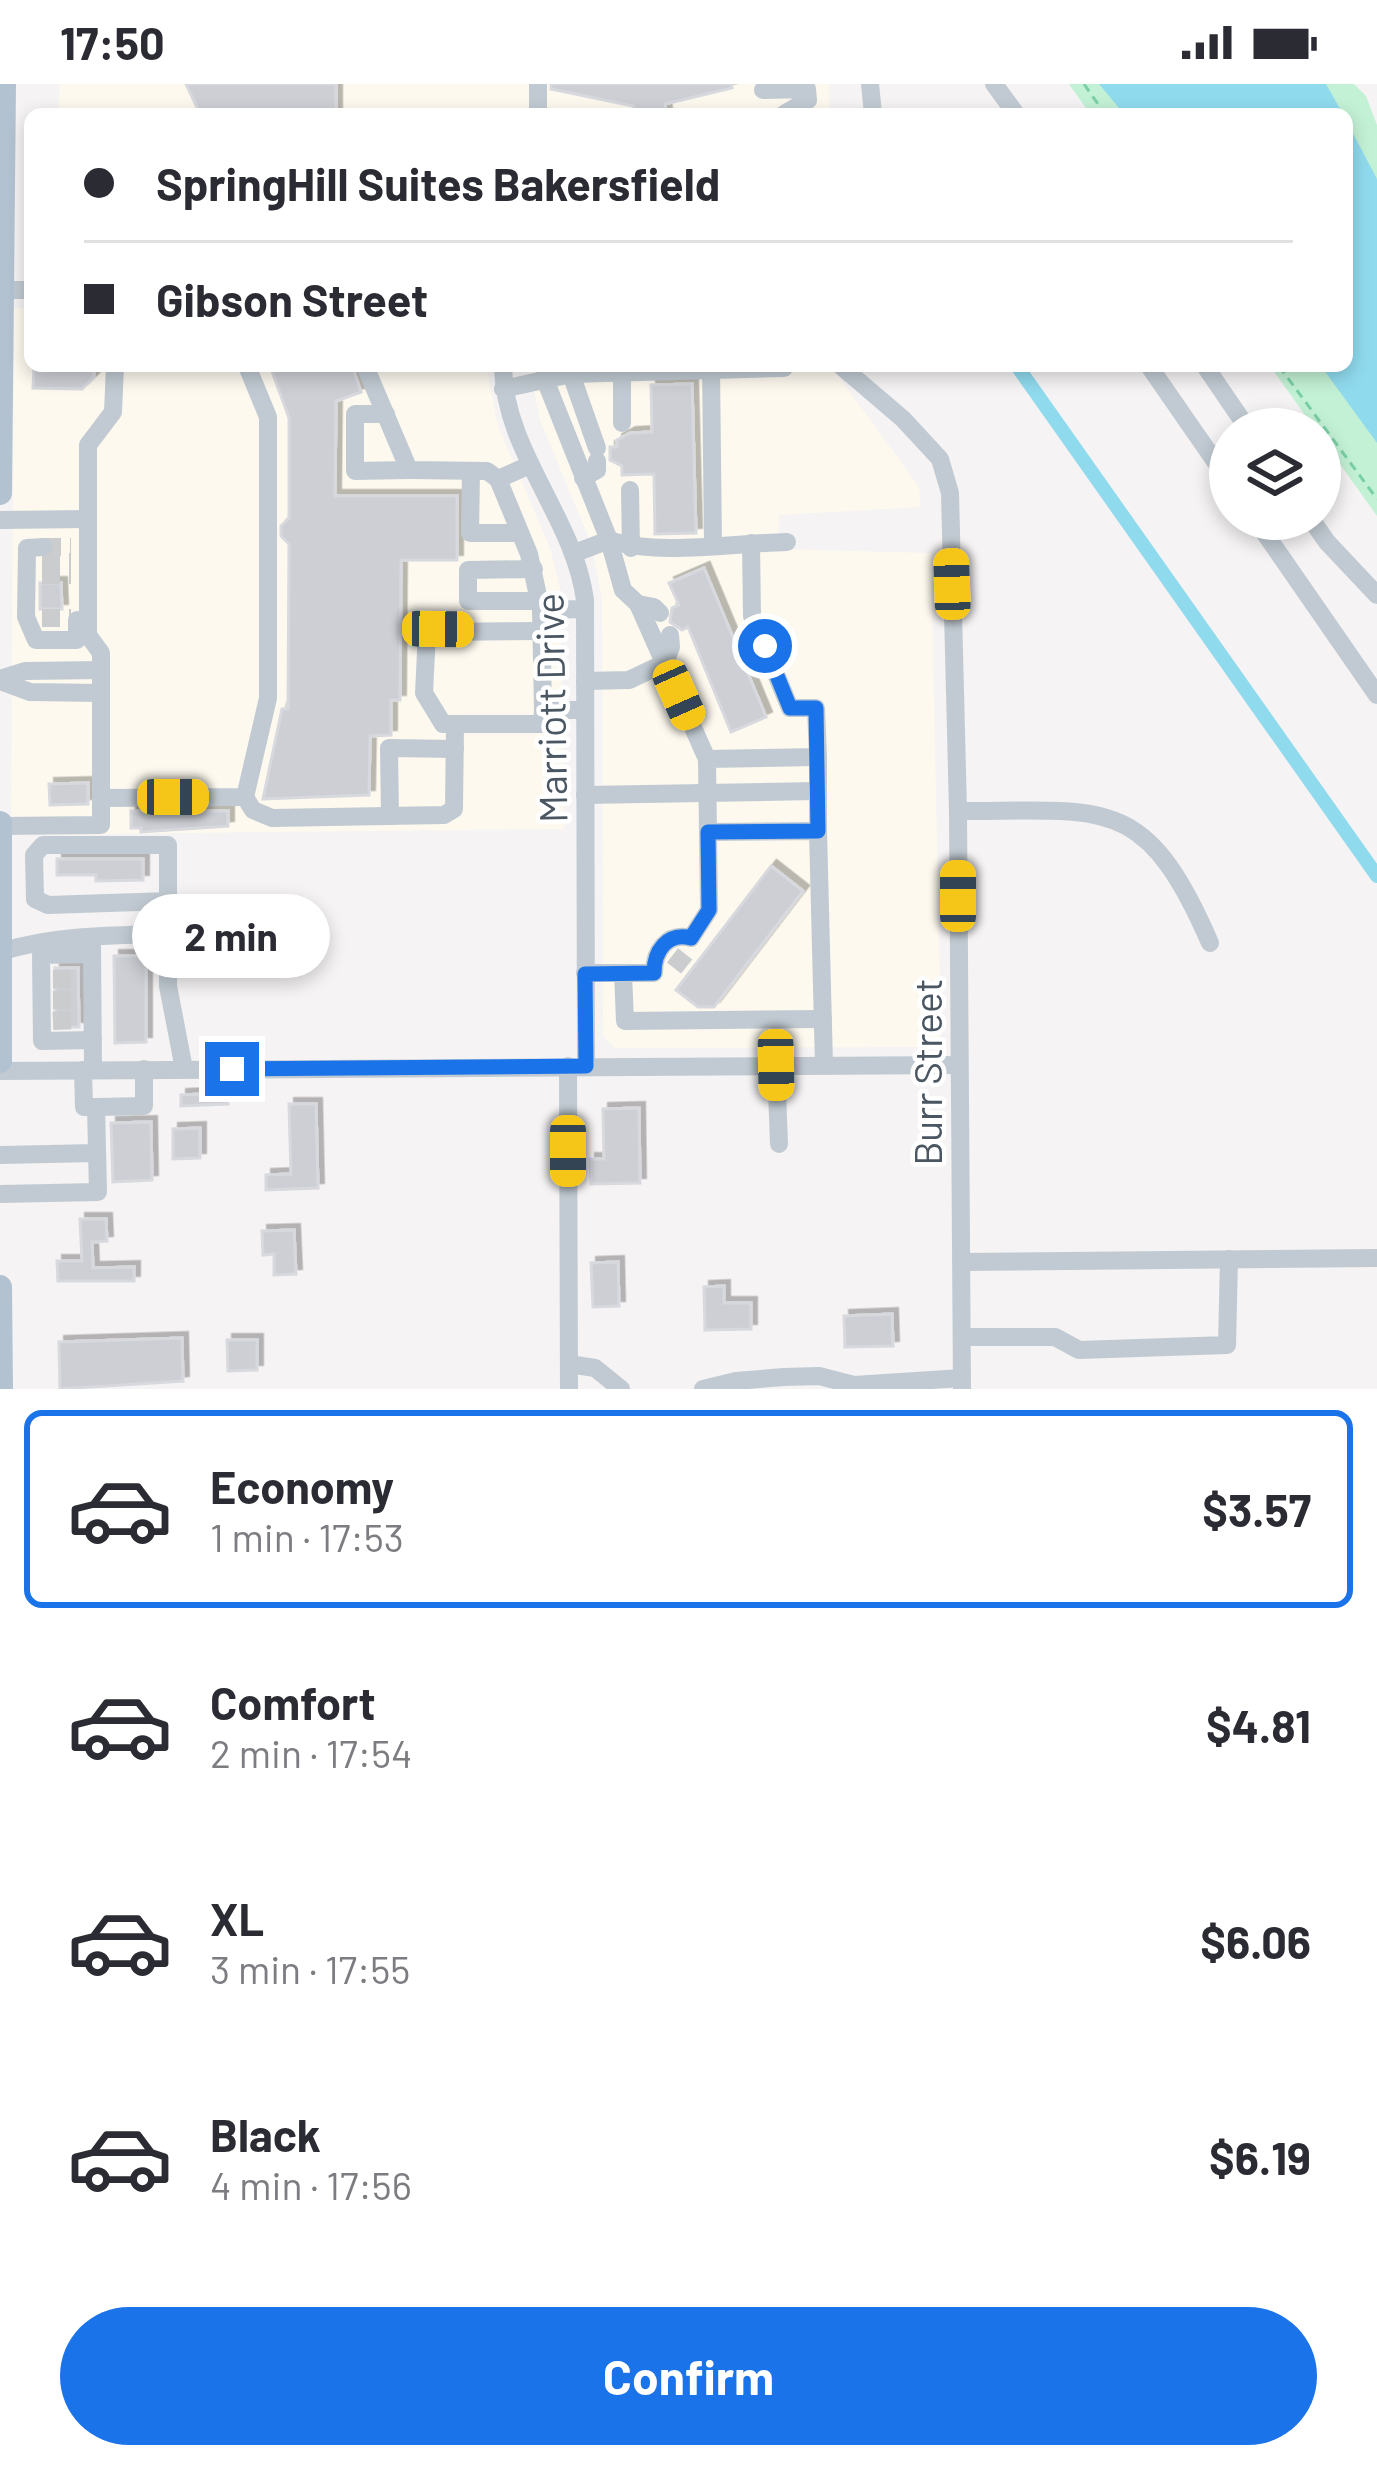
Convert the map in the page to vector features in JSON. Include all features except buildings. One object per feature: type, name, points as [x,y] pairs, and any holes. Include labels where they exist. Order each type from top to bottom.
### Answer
[{"type":"main road","points":[[0,493],[4,84]]},
{"type":"main road","points":[[0,825],[0,1061]]},
{"type":"main road","points":[[0,1287],[1,1389]]},
{"type":"street","points":[[763,87],[807,89],[808,100],[794,108]]},
{"type":"street","points":[[0,825],[101,825],[101,653],[78,628],[76,563],[88,519],[88,445],[113,412],[115,372]]},
{"type":"street","points":[[249,372],[268,417],[268,698],[245,797],[253,810],[272,818],[444,815],[454,809],[455,724]]},
{"type":"street","points":[[367,372],[410,470]]},
{"type":"street","name":"Marriott Drive","points":[[503,372],[503,389],[530,465],[575,553],[584,609],[585,974],[577,1066],[569,1389]]},
{"type":"street","points":[[503,389],[571,374],[658,372]]},
{"type":"street","points":[[711,372],[713,544]]},
{"type":"street","name":"Burr Street","points":[[849,372],[940,459],[950,493],[958,811],[962,1384]]},
{"type":"street","points":[[1153,372],[1209,453]]},
{"type":"street","points":[[1209,372],[1234,408]]},
{"type":"street","points":[[571,374],[598,454],[597,470],[583,478]]},
{"type":"street","points":[[622,374],[622,422]]},
{"type":"street","points":[[544,377],[609,540],[623,590],[638,604],[707,759],[709,910],[690,943],[680,935],[666,941],[654,959],[654,973]]},
{"type":"street","points":[[386,414],[355,414],[355,471],[487,471],[498,479],[520,533],[541,605],[542,724],[443,724],[424,693],[427,632],[541,631]]},
{"type":"street","points":[[498,479],[530,465]]},
{"type":"street","points":[[471,471],[470,533],[520,533]]},
{"type":"street","points":[[630,490],[632,548]]},
{"type":"street","points":[[0,520],[88,519]]},
{"type":"street","points":[[575,553],[609,540],[632,548],[787,542]]},
{"type":"street","points":[[1270,540],[1377,694]]},
{"type":"street","points":[[1326,540],[1377,595]]},
{"type":"street","points":[[751,543],[752,616],[790,708],[816,708],[824,1065]]},
{"type":"street","points":[[36,564],[36,640],[78,628]]},
{"type":"street","points":[[533,569],[468,570],[469,601],[584,609]]},
{"type":"street","points":[[638,604],[660,613]]},
{"type":"street","points":[[585,681],[629,680],[665,663],[670,634]]},
{"type":"street","points":[[0,680],[25,670],[101,670]]},
{"type":"street","points":[[0,680],[30,692],[101,692]]},
{"type":"street","points":[[543,710],[585,710]]},
{"type":"street","points":[[390,816],[389,748],[455,749]]},
{"type":"street","points":[[707,759],[818,758]]},
{"type":"street","points":[[585,795],[818,791]]},
{"type":"street","points":[[101,798],[245,797]]},
{"type":"street","points":[[958,811],[1079,811],[1120,821],[1163,854],[1189,895],[1210,943]]},
{"type":"street","points":[[708,832],[818,831]]},
{"type":"street","points":[[169,901],[48,905],[35,899],[34,855],[43,845],[168,844],[169,901],[168,986],[184,1069]]},
{"type":"street","points":[[93,1040],[42,1041],[48,1011],[41,955],[169,934]]},
{"type":"street","points":[[1,952],[33,942],[92,945]]},
{"type":"street","points":[[92,945],[85,1010],[93,1040],[84,1107],[144,1106],[144,1069]]},
{"type":"street","points":[[585,974],[654,973],[674,968]]},
{"type":"street","points":[[623,973],[625,1021],[823,1018]]},
{"type":"street","points":[[776,1065],[779,1144]]},
{"type":"street","points":[[0,1071],[958,1065]]},
{"type":"street","points":[[0,1194],[98,1192],[96,1107]]},
{"type":"street","points":[[0,1155],[97,1153]]},
{"type":"street","points":[[961,1262],[1377,1258]]},
{"type":"street","points":[[962,1337],[1055,1337],[1079,1350],[1227,1346],[1228,1259]]},
{"type":"street","points":[[569,1364],[596,1367],[621,1389]]},
{"type":"street","points":[[703,1389],[736,1381],[819,1376],[854,1385],[962,1384]]},
{"type":"path","points":[[1284,372],[1377,500]]},
{"type":"shaded area","points":[[60,84],[829,84],[829,108],[58,108]]},
{"type":"shaded area","points":[[14,308],[24,308],[24,372],[487,372],[498,426],[550,548],[560,588],[564,829],[11,835]]},
{"type":"shaded area","points":[[530,372],[835,372],[919,487],[921,507],[779,515],[778,549],[931,553],[941,1036],[931,1047],[615,1048],[603,1036],[602,601],[592,546],[540,420]]},
{"type":"green space","points":[[1069,84],[1354,84],[1366,96],[1377,125],[1377,516],[1341,465],[1341,408],[1300,408],[1274,372],[1353,372],[1353,108],[1086,108]]},
{"type":"water","points":[[1099,84],[1326,84],[1340,108],[1119,108]]},
{"type":"water","points":[[1353,133],[1377,179],[1377,443],[1325,372],[1353,372]]},
{"type":"waterway","points":[[1021,372],[1377,876]]},
{"type":"tunnel","points":[[43,547],[71,547]]},
{"type":"tunnel","points":[[42,562],[71,562]]},
{"type":"tunnel","points":[[42,575],[71,575]]},
{"type":"tunnel","points":[[42,618],[71,618]]},
{"type":"tunnel","points":[[674,968],[689,949]]},
{"type":"tunnel","points":[[53,979],[78,979]]},
{"type":"tunnel","points":[[53,1000],[78,1000]]},
{"type":"tunnel","points":[[53,1021],[78,1020]]},
{"type":"route","points":[[232,1069],[586,1066],[585,974],[654,973],[654,959],[666,941],[680,935],[691,938],[709,910],[708,832],[818,831],[816,708],[790,708],[765,646]]}]
